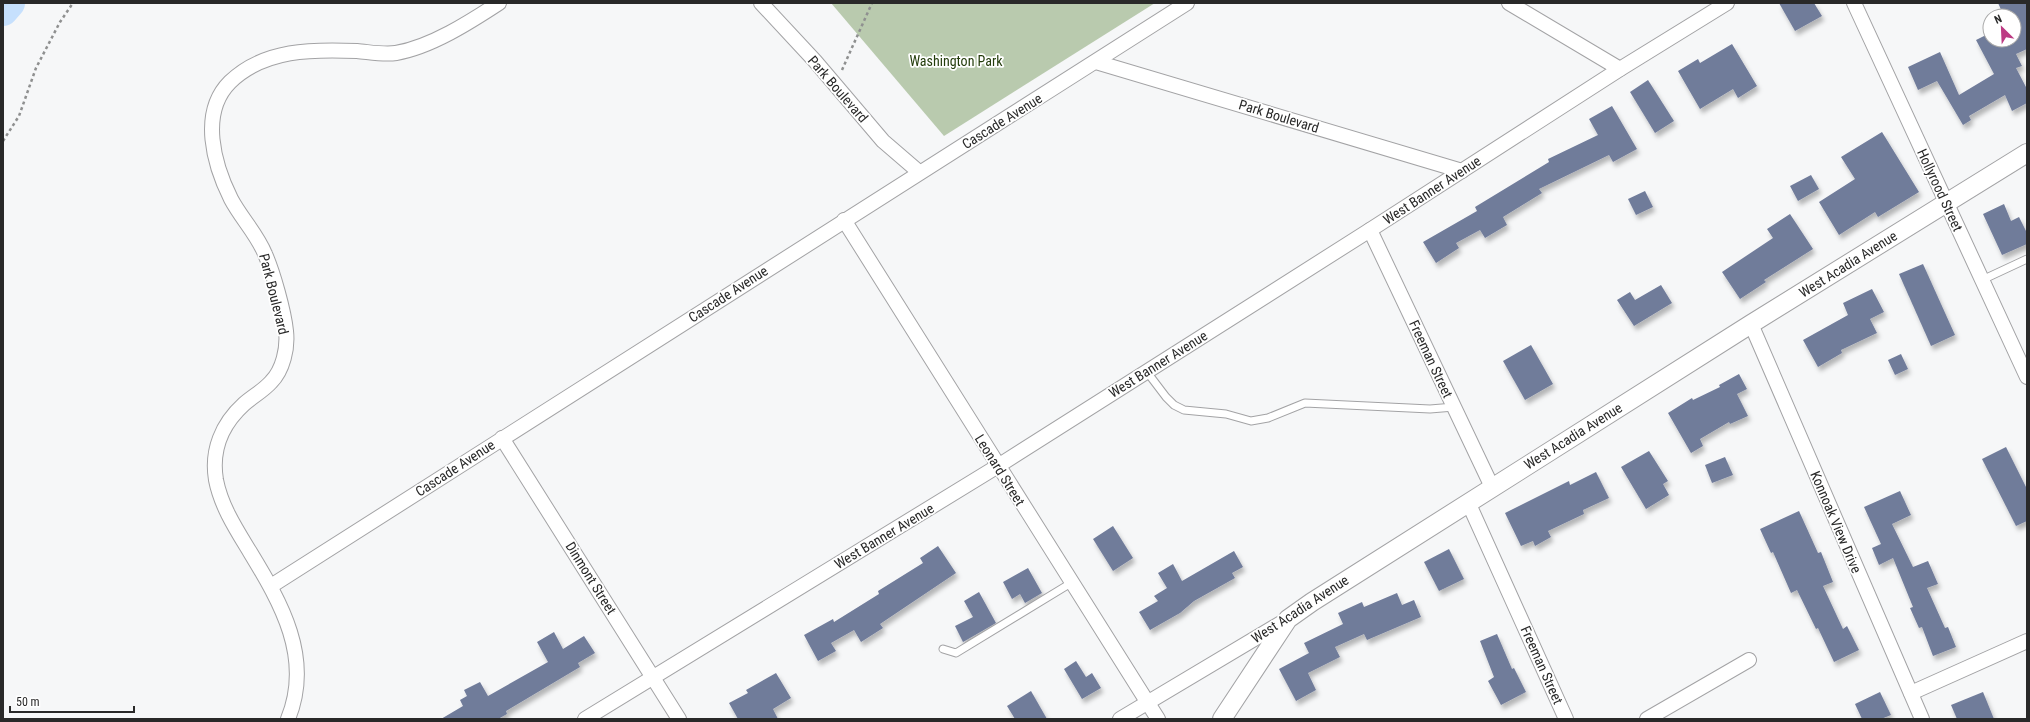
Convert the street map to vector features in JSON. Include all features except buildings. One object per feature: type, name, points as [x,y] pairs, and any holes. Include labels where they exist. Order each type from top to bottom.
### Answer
[{"type":"street","name":"Park Boulevard","points":[[288,719],[292,709],[298,675],[291,630],[271,586],[236,529],[222,502],[216,480],[214,457],[217,442],[228,422],[243,405],[273,381],[283,360],[287,345],[286,330],[267,257],[260,243],[231,199],[219,171],[213,149],[212,126],[214,111],[220,96],[228,84],[239,74],[260,63],[281,55],[304,51],[326,50],[394,54],[416,47],[451,31],[499,3]]},
{"type":"street","name":"Park Boulevard","points":[[761,3],[883,141],[920,172]]},
{"type":"street","name":"Cascade Avenue","points":[[271,586],[1187,3]]},
{"type":"street","points":[[1509,3],[1620,69]]},
{"type":"street","name":"West Banner Avenue","points":[[586,719],[998,466],[1370,230],[1620,69],[1727,3]]},
{"type":"street","name":"Hollyrood Street","points":[[1854,3],[2027,377]]},
{"type":"street","name":"Park Boulevard","points":[[1096,62],[1462,171]]},
{"type":"street","name":"West Acadia Avenue","points":[[1120,719],[1288,619],[1468,502],[2027,153]]},
{"type":"street","name":"Leonard Street","points":[[844,220],[1158,719]]},
{"type":"street","name":"Freeman Street","points":[[1370,230],[1492,487]]},
{"type":"street","name":"Konnoak View Drive","points":[[1751,324],[1922,719]]},
{"type":"street","name":"Dinmont Street","points":[[502,438],[679,719]]},
{"type":"street","name":"Freeman Street","points":[[1468,502],[1566,719]]},
{"type":"street","points":[[1222,719],[1288,619]]},
{"type":"street","points":[[1910,694],[2027,641]]},
{"type":"street","points":[[1647,719],[1749,660]]},
{"type":"lane","points":[[1982,280],[2027,259]]},
{"type":"lane","points":[[1147,372],[1166,397],[1174,405],[1184,410],[1226,414],[1252,421],[1268,418],[1306,403],[1430,409],[1454,406]]},
{"type":"lane","points":[[944,649],[956,653],[1072,582]]},
{"type":"path","points":[[3,141],[19,116],[36,68],[60,22],[73,3]]},
{"type":"path","points":[[835,85],[872,3]]},
{"type":"green space","name":"Washington Park","points":[[831,3],[1155,3],[944,136]]},
{"type":"waterway","points":[[3,11],[10,3]]}]
